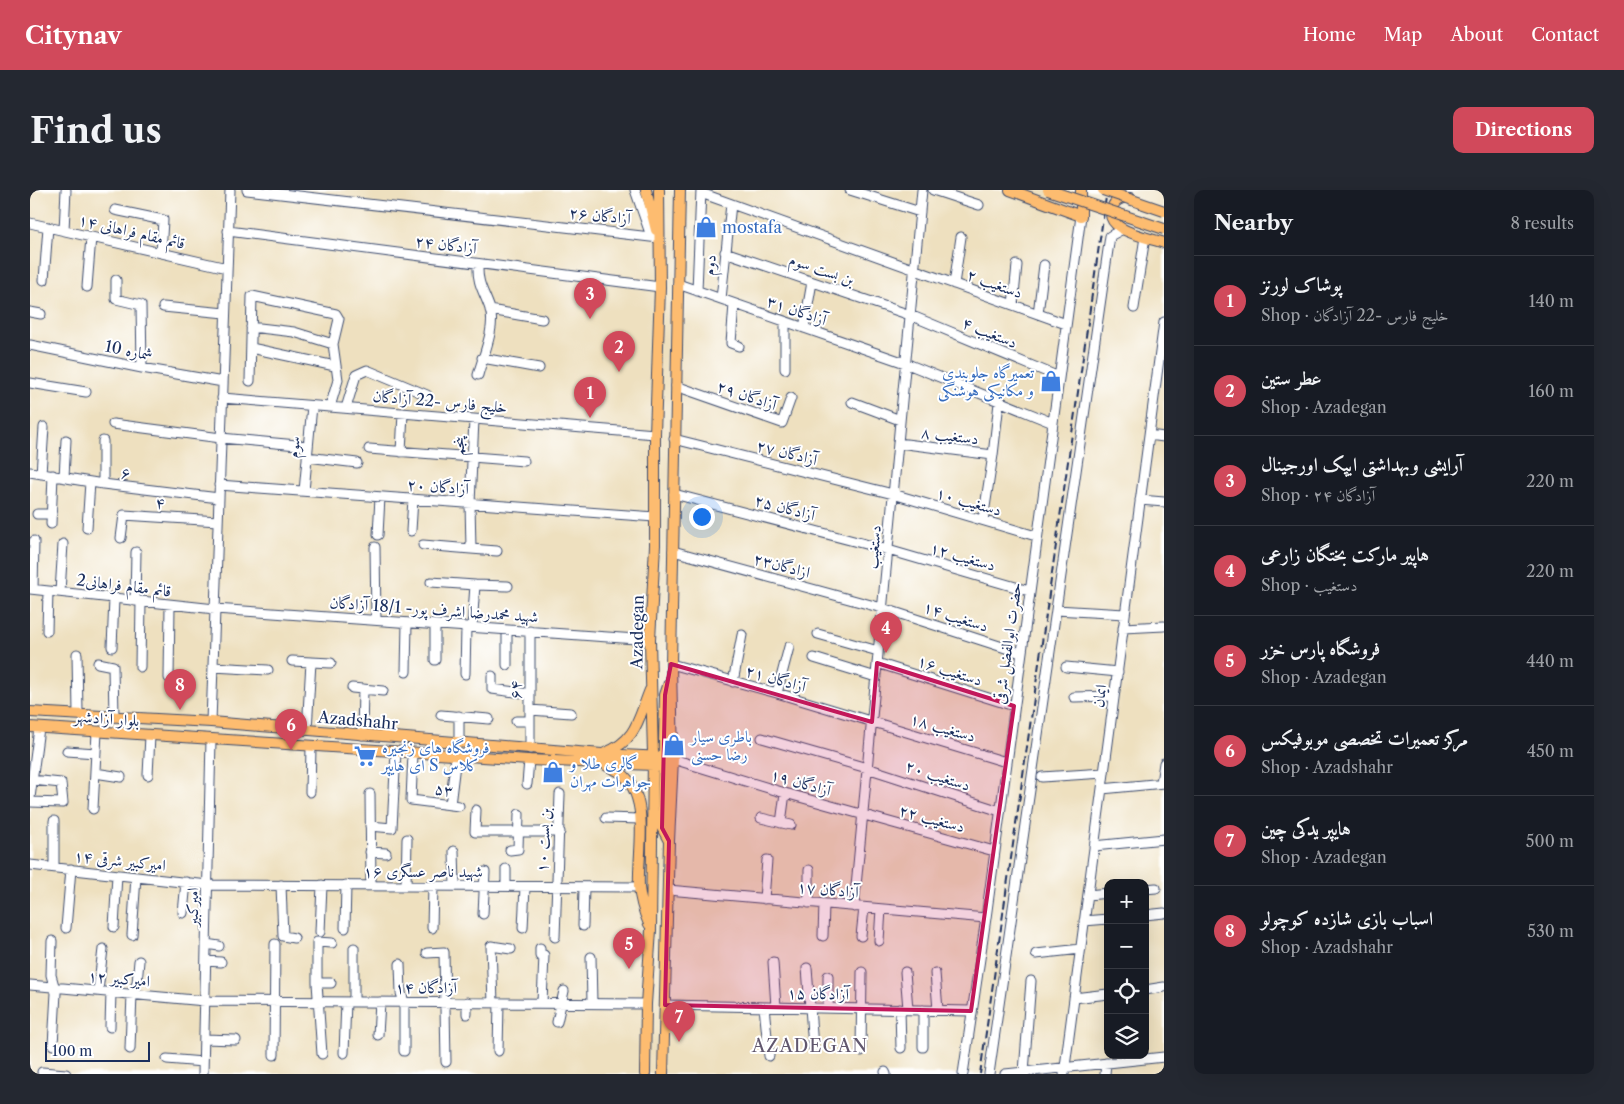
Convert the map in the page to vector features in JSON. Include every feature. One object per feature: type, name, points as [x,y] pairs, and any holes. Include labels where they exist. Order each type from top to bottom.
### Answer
[{"type":"main road","points":[[636,190],[654,225],[655,237]]},
{"type":"main road","name":"Azadegan","points":[[659,190],[655,237],[660,288],[655,434],[655,545],[650,640],[652,687],[669,841],[664,1072]]},
{"type":"main road","name":"Azadegan","points":[[645,1070],[646,1004],[661,761],[671,669],[680,190]]},
{"type":"main road","points":[[679,222],[684,190]]},
{"type":"main road","points":[[1010,190],[1081,216],[1081,190]]},
{"type":"main road","points":[[1048,190],[1164,229]]},
{"type":"main road","points":[[1102,190],[1164,209]]},
{"type":"main road","points":[[1164,209],[1136,198],[1127,197],[1120,198],[1114,205],[1111,213],[1114,224],[1121,230],[1164,243]]},
{"type":"main road","points":[[651,930],[643,908],[639,887],[640,819],[638,800],[635,791],[621,773],[603,759],[633,733],[652,687]]},
{"type":"main road","name":"Azadshahr","points":[[30,712],[211,722],[530,748],[603,759]]},
{"type":"main road","name":"بلوار آزادشهر","points":[[34,728],[211,740]]},
{"type":"main road","name":"Azadshahr","points":[[211,740],[529,760],[603,759],[661,761]]},
{"type":"main road","points":[[646,1034],[648,1039],[653,1041],[658,1042],[664,1038]]},
{"type":"main road","points":[[645,1070],[654,1061],[660,1064],[664,1072]]},
{"type":"street","points":[[64,230],[66,190]]},
{"type":"street","points":[[211,722],[230,190]]},
{"type":"street","name":"۲۶ آزادگان","points":[[247,190],[655,237]]},
{"type":"street","points":[[850,190],[920,212]]},
{"type":"street","name":"دستغیب","points":[[854,907],[922,190]]},
{"type":"street","points":[[932,190],[979,204]]},
{"type":"street","points":[[697,291],[701,191]]},
{"type":"street","name":"دستغیب ۲","points":[[701,191],[731,204],[1066,324]]},
{"type":"street","name":"دوم","points":[[721,299],[731,204]]},
{"type":"street","points":[[114,210],[163,220],[161,253]]},
{"type":"street","name":"حضرت ابوالفضل شرقی","points":[[962,1074],[986,918],[1036,536],[1081,216]]},
{"type":"street","name":"۱۴ قائم مقام فراهانی","points":[[30,223],[227,268]]},
{"type":"street","points":[[44,280],[48,227]]},
{"type":"street","points":[[989,1074],[1110,236],[1121,230]]},
{"type":"street","name":"۲۴ آزادگان","points":[[228,231],[660,288]]},
{"type":"street","points":[[87,287],[91,236]]},
{"type":"street","points":[[1134,308],[1145,236]]},
{"type":"street","points":[[954,284],[961,237]]},
{"type":"street","name":"بن بست سوم","points":[[725,252],[910,315]]},
{"type":"street","points":[[478,264],[477,277],[490,310],[492,326],[478,375]]},
{"type":"street","points":[[1013,305],[1017,265]]},
{"type":"street","points":[[1038,314],[1044,265]]},
{"type":"street","points":[[116,280],[116,299],[141,305],[142,368]]},
{"type":"street","points":[[804,328],[812,282]]},
{"type":"street","name":"۳۱ آزادگان","points":[[678,284],[905,363],[999,403],[1053,423]]},
{"type":"street","points":[[250,381],[252,296],[336,314],[339,319],[333,344],[338,380],[330,407]]},
{"type":"street","points":[[734,304],[730,344],[739,346]]},
{"type":"street","points":[[163,307],[225,313]]},
{"type":"street","points":[[490,310],[542,319]]},
{"type":"street","points":[[30,312],[41,314]]},
{"type":"street","name":"دستغیب ۴","points":[[910,315],[1059,377]]},
{"type":"street","points":[[785,322],[785,369]]},
{"type":"street","name":"ایمان","points":[[1065,1071],[1140,500],[1149,435],[1161,374],[1164,322]]},
{"type":"street","points":[[251,327],[294,332],[333,344]]},
{"type":"street","name":"شماره 10","points":[[30,345],[142,368],[223,382]]},
{"type":"street","points":[[251,348],[335,366]]},
{"type":"street","points":[[482,358],[539,368]]},
{"type":"street","points":[[346,408],[356,375],[368,370],[427,395]]},
{"type":"street","points":[[30,384],[86,392]]},
{"type":"street","name":"۲۹ آزادگان","points":[[676,386],[782,423],[791,398]]},
{"type":"street","name":"خلیج فارس -22 آزادگان","points":[[222,398],[655,434]]},
{"type":"street","points":[[852,402],[900,420]]},
{"type":"street","points":[[993,455],[999,403]]},
{"type":"street","name":"سوم","points":[[304,491],[312,406]]},
{"type":"street","points":[[401,452],[402,413]]},
{"type":"street","name":"پنجم","points":[[471,549],[470,503],[474,420]]},
{"type":"street","points":[[113,424],[221,438],[308,446]]},
{"type":"street","points":[[41,474],[44,428]]},
{"type":"street","points":[[1149,435],[1164,437]]},
{"type":"street","name":"۲۷ آزادگان","points":[[674,439],[893,494]]},
{"type":"street","points":[[64,477],[66,440]]},
{"type":"street","points":[[103,441],[103,484]]},
{"type":"street","name":"دستغیب ۸","points":[[898,443],[993,455],[983,520]]},
{"type":"street","points":[[369,449],[524,461]]},
{"type":"street","points":[[308,457],[357,463]]},
{"type":"street","name":"۶","points":[[30,472],[103,484],[219,498]]},
{"type":"street","points":[[51,524],[53,475]]},
{"type":"street","points":[[87,528],[90,482]]},
{"type":"street","name":"۲۰ آزادگان","points":[[219,485],[655,517]]},
{"type":"street","name":"۲۵ آزادگان","points":[[674,494],[888,550]]},
{"type":"street","name":"دستغیب ۱۰","points":[[893,494],[1036,536]]},
{"type":"street","points":[[378,535],[380,497]]},
{"type":"street","points":[[411,531],[413,499]]},
{"type":"street","points":[[1140,500],[1164,502]]},
{"type":"street","points":[[37,514],[52,514]]},
{"type":"street","name":"۴","points":[[121,538],[124,515],[218,521]]},
{"type":"street","points":[[31,589],[34,541]]},
{"type":"street","points":[[60,592],[63,544]]},
{"type":"street","points":[[423,545],[497,551]]},
{"type":"street","points":[[374,548],[376,620]]},
{"type":"street","name":"دستغیب ۱۲","points":[[888,550],[1029,592]]},
{"type":"street","name":"۲۳ازادگان","points":[[673,551],[882,608]]},
{"type":"street","points":[[136,552],[140,667]]},
{"type":"street","points":[[432,582],[508,586]]},
{"type":"street","points":[[465,674],[475,585]]},
{"type":"street","name":"2قائم مقام فراهانی","points":[[31,589],[215,609]]},
{"type":"street","points":[[47,631],[48,591]]},
{"type":"street","points":[[112,647],[114,599]]},
{"type":"street","points":[[169,678],[170,605]]},
{"type":"street","name":"دستغیب ۱۴","points":[[882,608],[1021,653]]},
{"type":"street","name":"شهید محمدرضا اشرف پور- 18/1 آزادگان","points":[[215,609],[650,640]]},
{"type":"street","points":[[1056,610],[1125,614]]},
{"type":"street","points":[[406,672],[407,623]]},
{"type":"street","points":[[435,625],[435,660]]},
{"type":"street","points":[[1123,628],[1164,626]]},
{"type":"street","points":[[507,630],[507,665]]},
{"type":"street","name":"۶۴","points":[[530,631],[530,748]]},
{"type":"street","points":[[818,634],[878,651]]},
{"type":"street","points":[[733,682],[742,635]]},
{"type":"street","points":[[777,693],[789,647]]},
{"type":"street","points":[[77,654],[78,714]]},
{"type":"street","points":[[814,658],[876,677]]},
{"type":"street","points":[[292,661],[331,663]]},
{"type":"street","points":[[307,730],[311,662]]},
{"type":"street","points":[[98,663],[113,666],[114,717]]},
{"type":"street","name":"دستغیب ۱۶","points":[[877,663],[1014,706]]},
{"type":"street","points":[[213,667],[268,670]]},
{"type":"street","points":[[1066,667],[1118,672]]},
{"type":"street","name":"۲۱ آزادگان","points":[[671,669],[777,693],[872,722]]},
{"type":"street","points":[[492,676],[492,689],[530,694]]},
{"type":"street","points":[[352,688],[383,691]]},
{"type":"street","points":[[362,735],[363,689]]},
{"type":"street","points":[[1074,697],[1114,696]]},
{"type":"street","points":[[530,710],[571,712]]},
{"type":"street","points":[[441,715],[489,719]]},
{"type":"street","points":[[459,716],[459,743]]},
{"type":"street","points":[[516,721],[530,721]]},
{"type":"street","name":"دستغیب ۱۸","points":[[872,722],[1006,762]]},
{"type":"street","points":[[30,798],[34,728]]},
{"type":"street","points":[[93,809],[97,732]]},
{"type":"street","points":[[148,775],[150,736]]},
{"type":"street","name":"دستغیب ۲۰","points":[[762,738],[867,768],[1000,811]]},
{"type":"street","name":"امیرکبیر","points":[[203,1074],[211,740]]},
{"type":"street","points":[[310,792],[311,747]]},
{"type":"street","points":[[67,751],[96,753]]},
{"type":"street","points":[[370,826],[392,828],[396,752]]},
{"type":"street","name":"۵۳","points":[[414,753],[412,800],[455,805],[456,756]]},
{"type":"street","points":[[527,784],[529,760]]},
{"type":"street","name":"۱۹ آزادگان","points":[[661,761],[863,815]]},
{"type":"street","points":[[1102,789],[1163,783],[1164,763]]},
{"type":"street","points":[[95,773],[121,777]]},
{"type":"street","points":[[1042,777],[1104,773]]},
{"type":"street","points":[[30,802],[63,803],[61,783],[32,780]]},
{"type":"street","points":[[780,823],[785,793]]},
{"type":"street","points":[[370,794],[371,886]]},
{"type":"street","name":"بن بست ۱۰","points":[[556,937],[560,794]]},
{"type":"street","points":[[476,810],[475,832],[560,832]]},
{"type":"street","points":[[510,850],[518,849],[519,814]]},
{"type":"street","name":"دستغیب ۲۲","points":[[863,815],[994,851]]},
{"type":"street","points":[[606,818],[640,819]]},
{"type":"street","points":[[761,818],[791,825]]},
{"type":"street","points":[[54,821],[54,867]]},
{"type":"street","points":[[406,886],[407,839]]},
{"type":"street","points":[[1094,846],[1164,839]]},
{"type":"street","points":[[454,851],[455,886]]},
{"type":"street","points":[[370,852],[386,853]]},
{"type":"street","points":[[764,899],[766,860]]},
{"type":"street","name":"۱۴ امیرکبیر شرقی","points":[[30,865],[208,885]]},
{"type":"street","points":[[66,928],[71,869]]},
{"type":"street","points":[[506,869],[506,886]]},
{"type":"street","points":[[809,870],[809,903]]},
{"type":"street","points":[[483,914],[485,872]]},
{"type":"street","points":[[114,927],[117,874]]},
{"type":"street","points":[[132,935],[136,877]]},
{"type":"street","points":[[183,913],[186,882]]},
{"type":"street","name":"۱۶ شهید ناصر عسگری","points":[[208,885],[639,887]]},
{"type":"street","points":[[281,885],[283,936],[294,938]]},
{"type":"street","points":[[320,932],[322,885]]},
{"type":"street","points":[[345,928],[346,885]]},
{"type":"street","points":[[432,928],[433,886]]},
{"type":"street","points":[[523,928],[525,887]]},
{"type":"street","points":[[583,926],[584,887]]},
{"type":"street","points":[[1149,889],[1156,888]]},
{"type":"street","name":"۱۷ آزادگان","points":[[668,890],[986,918]]},
{"type":"street","points":[[1088,896],[1104,894]]},
{"type":"street","points":[[823,936],[824,904]]},
{"type":"street","points":[[861,936],[864,908]]},
{"type":"street","points":[[879,941],[881,909]]},
{"type":"street","points":[[1149,915],[1164,913]]},
{"type":"street","points":[[1084,921],[1104,919]]},
{"type":"street","points":[[52,941],[51,975],[56,993],[54,1045]]},
{"type":"street","points":[[322,1054],[317,983],[317,942],[332,943]]},
{"type":"street","points":[[206,944],[219,946]]},
{"type":"street","points":[[274,1055],[275,944]]},
{"type":"street","points":[[498,1051],[491,946],[511,948]]},
{"type":"street","points":[[344,1053],[354,948]]},
{"type":"street","points":[[540,948],[540,956],[544,955],[542,1003]]},
{"type":"street","points":[[98,991],[103,949]]},
{"type":"street","points":[[1036,954],[1081,949]]},
{"type":"street","points":[[427,953],[444,952],[446,1062]]},
{"type":"street","points":[[591,957],[592,1003]]},
{"type":"street","points":[[130,1049],[132,994],[137,983],[139,961]]},
{"type":"street","points":[[206,961],[221,962]]},
{"type":"street","points":[[773,962],[776,1007]]},
{"type":"street","points":[[400,964],[401,993],[404,1002],[404,1051]]},
{"type":"street","points":[[807,968],[813,1047]]},
{"type":"street","points":[[860,1051],[862,972]]},
{"type":"street","points":[[901,1048],[905,972]]},
{"type":"street","points":[[935,973],[938,1010]]},
{"type":"street","points":[[828,976],[828,1008]]},
{"type":"street","points":[[1024,1072],[1031,981]]},
{"type":"street","points":[[317,983],[331,983]]},
{"type":"street","name":"امیرکبیر ۱۲","points":[[30,985],[205,1001]]},
{"type":"street","points":[[1149,989],[1164,987]]},
{"type":"street","points":[[556,1022],[564,991]]},
{"type":"street","points":[[110,1027],[111,992]]},
{"type":"street","points":[[1074,998],[1104,994]]},
{"type":"street","name":"۱۴ آزادگان","points":[[205,1001],[646,1004]]},
{"type":"street","points":[[378,1035],[380,1002]]},
{"type":"street","points":[[467,1002],[467,1014]]},
{"type":"street","name":"۱۵ آزادگان","points":[[665,1005],[971,1010]]},
{"type":"street","points":[[764,1007],[769,1056]]},
{"type":"street","points":[[923,1010],[923,1047]]},
{"type":"street","points":[[204,1038],[236,1040]]},
{"type":"street","points":[[1006,1074],[1065,1071],[1106,1063],[1164,1057]]},
{"type":"street","points":[[167,1059],[203,1062]]},
{"type":"street","points":[[1105,1074],[1106,1063]]},
{"type":"street","points":[[42,1072],[66,1074]]},
{"type":"highlighted area","points":[[877,663],[1014,706],[971,1011],[665,1005],[669,841],[662,828],[665,695],[671,664],[872,722]]},
{"type":"railway","points":[[980,1074],[1107,190]]},
{"type":"place","name":"mostafa","points":[[706,227]]},
{"type":"place","name":"آرایشی وبهداشتی ایپک اورجینال","points":[[590,319]]},
{"type":"place","name":"عطر ستین","points":[[619,372]]},
{"type":"place","name":"تعمیرگاه جلوبندی و مکانیکی هوشنگی","points":[[1051,381]]},
{"type":"place","name":"پوشاک لورنز","points":[[590,418]]},
{"type":"place","name":"هاپیر مارکت بختگان زارعی","points":[[886,653]]},
{"type":"place","name":"اسباب بازی شازده کوچولو","points":[[180,710]]},
{"type":"place","name":"باطری سیار رضا حسنی","points":[[674,745]]},
{"type":"place","name":"مرکز تعمیرات تخصصی موبوفیکس","points":[[291,750]]},
{"type":"place","name":"فروشگاه های زنجیره ای هایپر S کلاس","points":[[365,756]]},
{"type":"place","name":"گالری طلا و جواهرات مهران","points":[[553,772]]},
{"type":"place","name":"فروشگاه پارس خزر","points":[[629,969]]},
{"type":"place","name":"هایپر یدکی چین","points":[[679,1042]]},
{"type":"district","name":"AZADEGAN","points":[[810,1046]]}]
